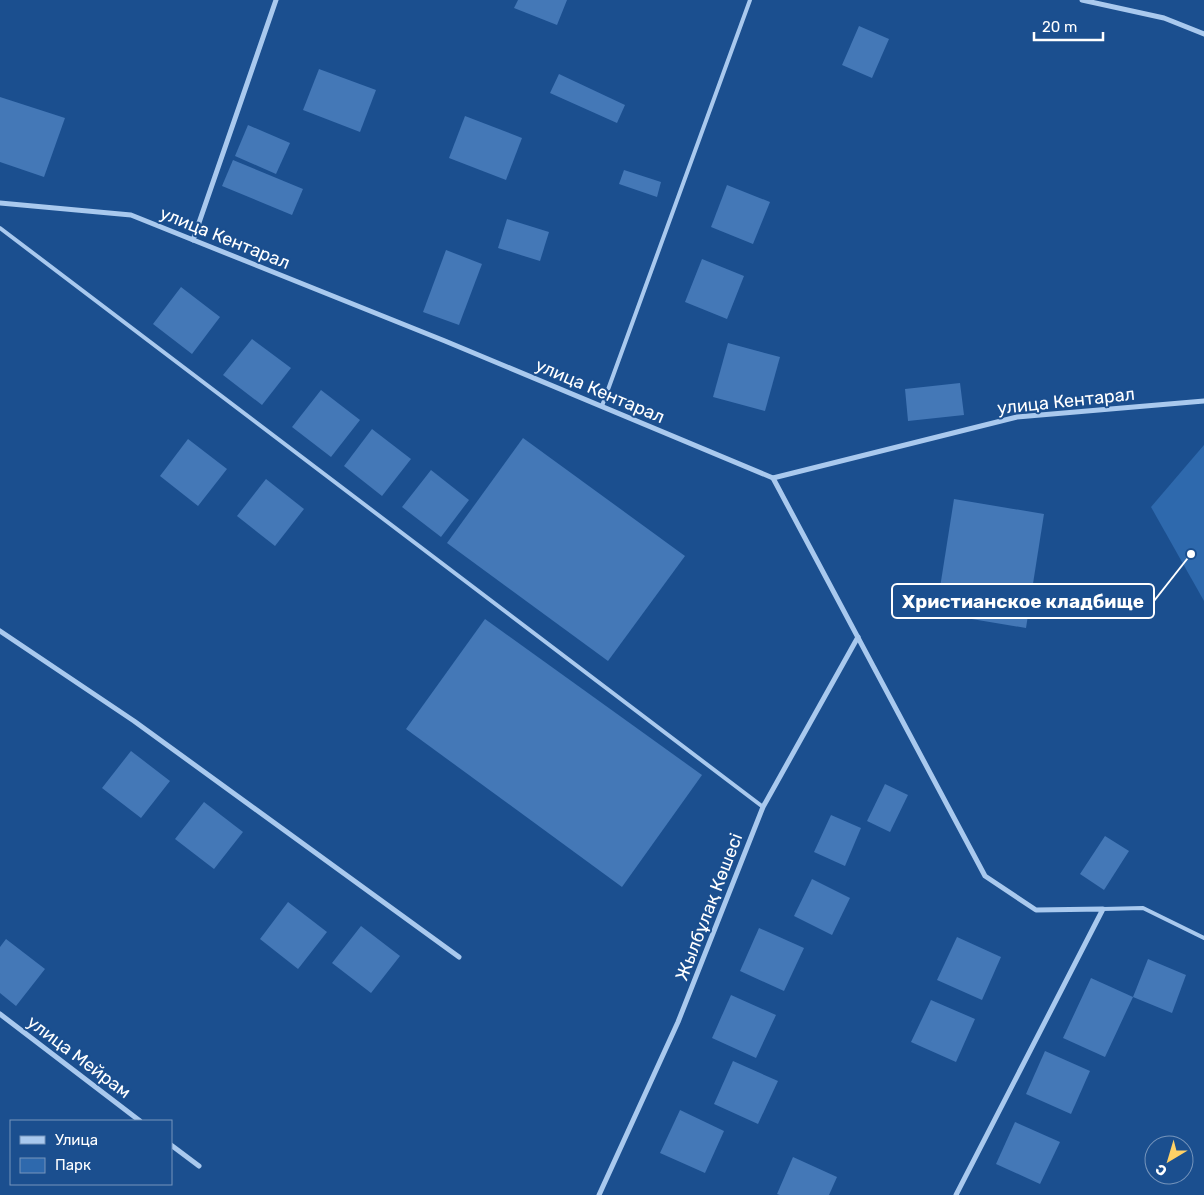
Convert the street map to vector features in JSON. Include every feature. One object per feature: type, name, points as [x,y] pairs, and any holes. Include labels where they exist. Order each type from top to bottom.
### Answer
[{"type":"street","points":[[192,240],[276,0]]},
{"type":"street","points":[[1082,0],[1164,18],[1204,34]]},
{"type":"street","name":"улица Кентарал","points":[[0,203],[131,215],[445,341],[773,478],[1017,417],[1204,401]]},
{"type":"street","points":[[773,478],[985,876],[1036,910],[1103,909],[956,1195]]},
{"type":"street","points":[[0,630],[134,721],[459,957]]},
{"type":"street","name":"Жылбұлақ Көшесі","points":[[599,1195],[678,1022],[763,807],[858,636]]},
{"type":"street","name":"улица Мейрам","points":[[0,1014],[139,1120]]},
{"type":"street","points":[[172,1146],[199,1166]]},
{"type":"lane","points":[[602,406],[750,0]]},
{"type":"lane","points":[[0,228],[763,807]]},
{"type":"lane","points":[[1103,909],[1142,908],[1204,938]]},
{"type":"green space","points":[[1204,445],[1204,601],[1151,507]]},
{"type":"building","points":[[518,0],[567,0],[557,25],[514,8]]},
{"type":"building","points":[[859,26],[889,39],[872,78],[842,65]]},
{"type":"building","points":[[319,69],[376,90],[360,132],[303,110]]},
{"type":"building","points":[[559,74],[625,105],[617,123],[550,93]]},
{"type":"building","points":[[0,97],[65,118],[44,177],[0,162]]},
{"type":"building","points":[[465,116],[522,138],[506,180],[449,158]]},
{"type":"building","points":[[248,125],[290,143],[276,174],[235,156]]},
{"type":"building","points":[[233,160],[303,189],[292,215],[222,186]]},
{"type":"building","points":[[624,170],[661,182],[657,197],[619,184]]},
{"type":"building","points":[[727,185],[770,202],[753,244],[711,227]]},
{"type":"building","points":[[507,219],[549,232],[540,261],[498,248]]},
{"type":"building","points":[[446,250],[482,264],[459,325],[423,312]]},
{"type":"building","points":[[702,259],[744,276],[727,319],[685,302]]},
{"type":"building","points":[[181,287],[220,317],[192,354],[153,324]]},
{"type":"building","points":[[252,339],[291,368],[262,405],[223,375]]},
{"type":"building","points":[[728,343],[780,357],[765,411],[713,397]]},
{"type":"building","points":[[960,383],[964,415],[908,421],[905,389]]},
{"type":"building","points":[[321,390],[360,420],[331,457],[292,427]]},
{"type":"building","points":[[372,429],[411,459],[382,496],[344,466]]},
{"type":"building","points":[[523,438],[685,556],[608,661],[447,543]]},
{"type":"building","points":[[188,439],[227,469],[198,506],[160,476]]},
{"type":"building","points":[[431,470],[469,500],[441,537],[402,507]]},
{"type":"building","points":[[266,479],[304,509],[275,546],[237,516]]},
{"type":"building","points":[[954,499],[1044,514],[1026,628],[936,613]]},
{"type":"building","points":[[485,619],[702,775],[622,887],[406,729]]},
{"type":"building","points":[[131,751],[170,781],[141,818],[102,788]]},
{"type":"building","points":[[885,784],[908,795],[890,832],[867,821]]},
{"type":"building","points":[[204,802],[243,832],[214,869],[175,839]]},
{"type":"building","points":[[831,815],[861,828],[845,866],[814,852]]},
{"type":"building","points":[[1105,836],[1129,851],[1104,890],[1080,874]]},
{"type":"building","points":[[812,879],[850,898],[832,935],[794,916]]},
{"type":"building","points":[[288,902],[327,932],[298,969],[260,939]]},
{"type":"building","points":[[361,926],[400,956],[371,993],[332,963]]},
{"type":"building","points":[[759,928],[804,948],[784,991],[740,971]]},
{"type":"building","points":[[957,937],[1001,957],[982,1000],[937,980]]},
{"type":"building","points":[[6,939],[45,969],[16,1006],[0,993],[0,947]]},
{"type":"building","points":[[1148,959],[1186,975],[1172,1013],[1133,997]]},
{"type":"building","points":[[1091,978],[1133,997],[1105,1057],[1063,1038]]},
{"type":"building","points":[[731,995],[776,1015],[756,1058],[712,1038]]},
{"type":"building","points":[[931,1000],[975,1019],[956,1062],[911,1042]]},
{"type":"building","points":[[1045,1051],[1090,1071],[1071,1114],[1026,1094]]},
{"type":"building","points":[[733,1061],[778,1081],[758,1124],[714,1104]]},
{"type":"building","points":[[680,1110],[724,1131],[705,1173],[660,1153]]},
{"type":"building","points":[[1015,1122],[1060,1142],[1040,1184],[996,1164]]},
{"type":"building","points":[[793,1157],[837,1177],[829,1195],[777,1194]]},
{"type":"place","name":"Христианское кладбище","points":[[1191,554]]}]
